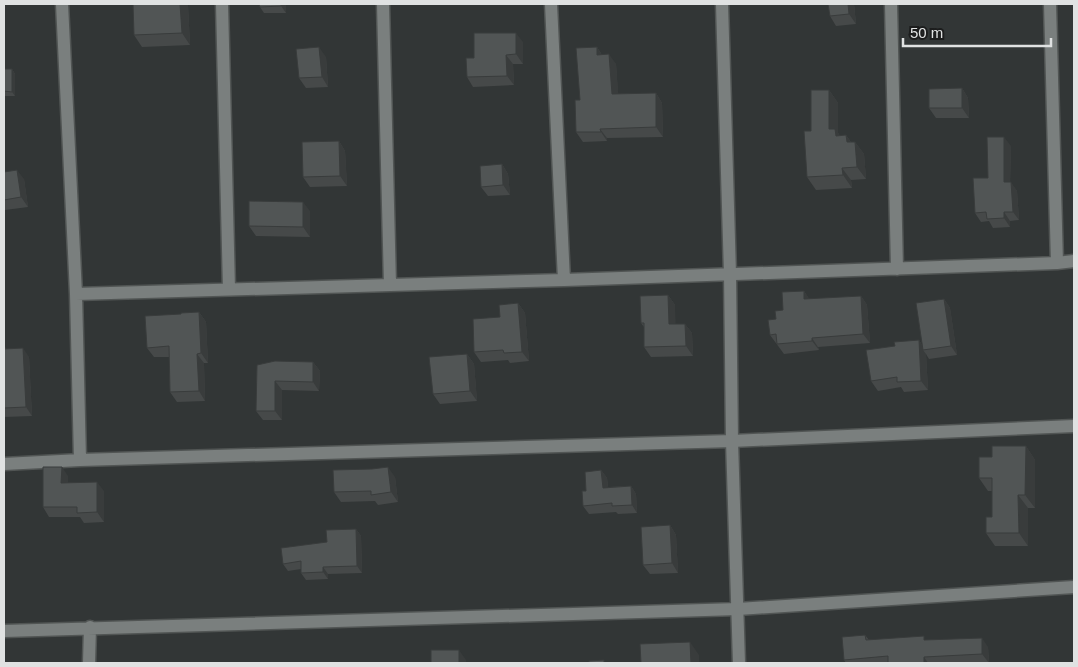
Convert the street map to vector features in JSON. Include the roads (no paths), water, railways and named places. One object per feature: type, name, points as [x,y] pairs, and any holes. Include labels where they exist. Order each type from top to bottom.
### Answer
[{"type":"street","points":[[62,4],[76,294],[80,460]]},
{"type":"street","points":[[222,4],[229,289]]},
{"type":"street","points":[[383,4],[390,285]]},
{"type":"street","points":[[551,4],[564,280]]},
{"type":"street","points":[[722,4],[739,663]]},
{"type":"street","points":[[891,4],[897,269]]},
{"type":"street","points":[[1050,4],[1057,263]]},
{"type":"street","points":[[76,294],[897,269],[1074,261]]},
{"type":"street","points":[[4,464],[80,460],[732,441],[1074,426]]},
{"type":"street","points":[[4,631],[738,609],[1074,587]]},
{"type":"street","points":[[90,627],[90,663]]}]
